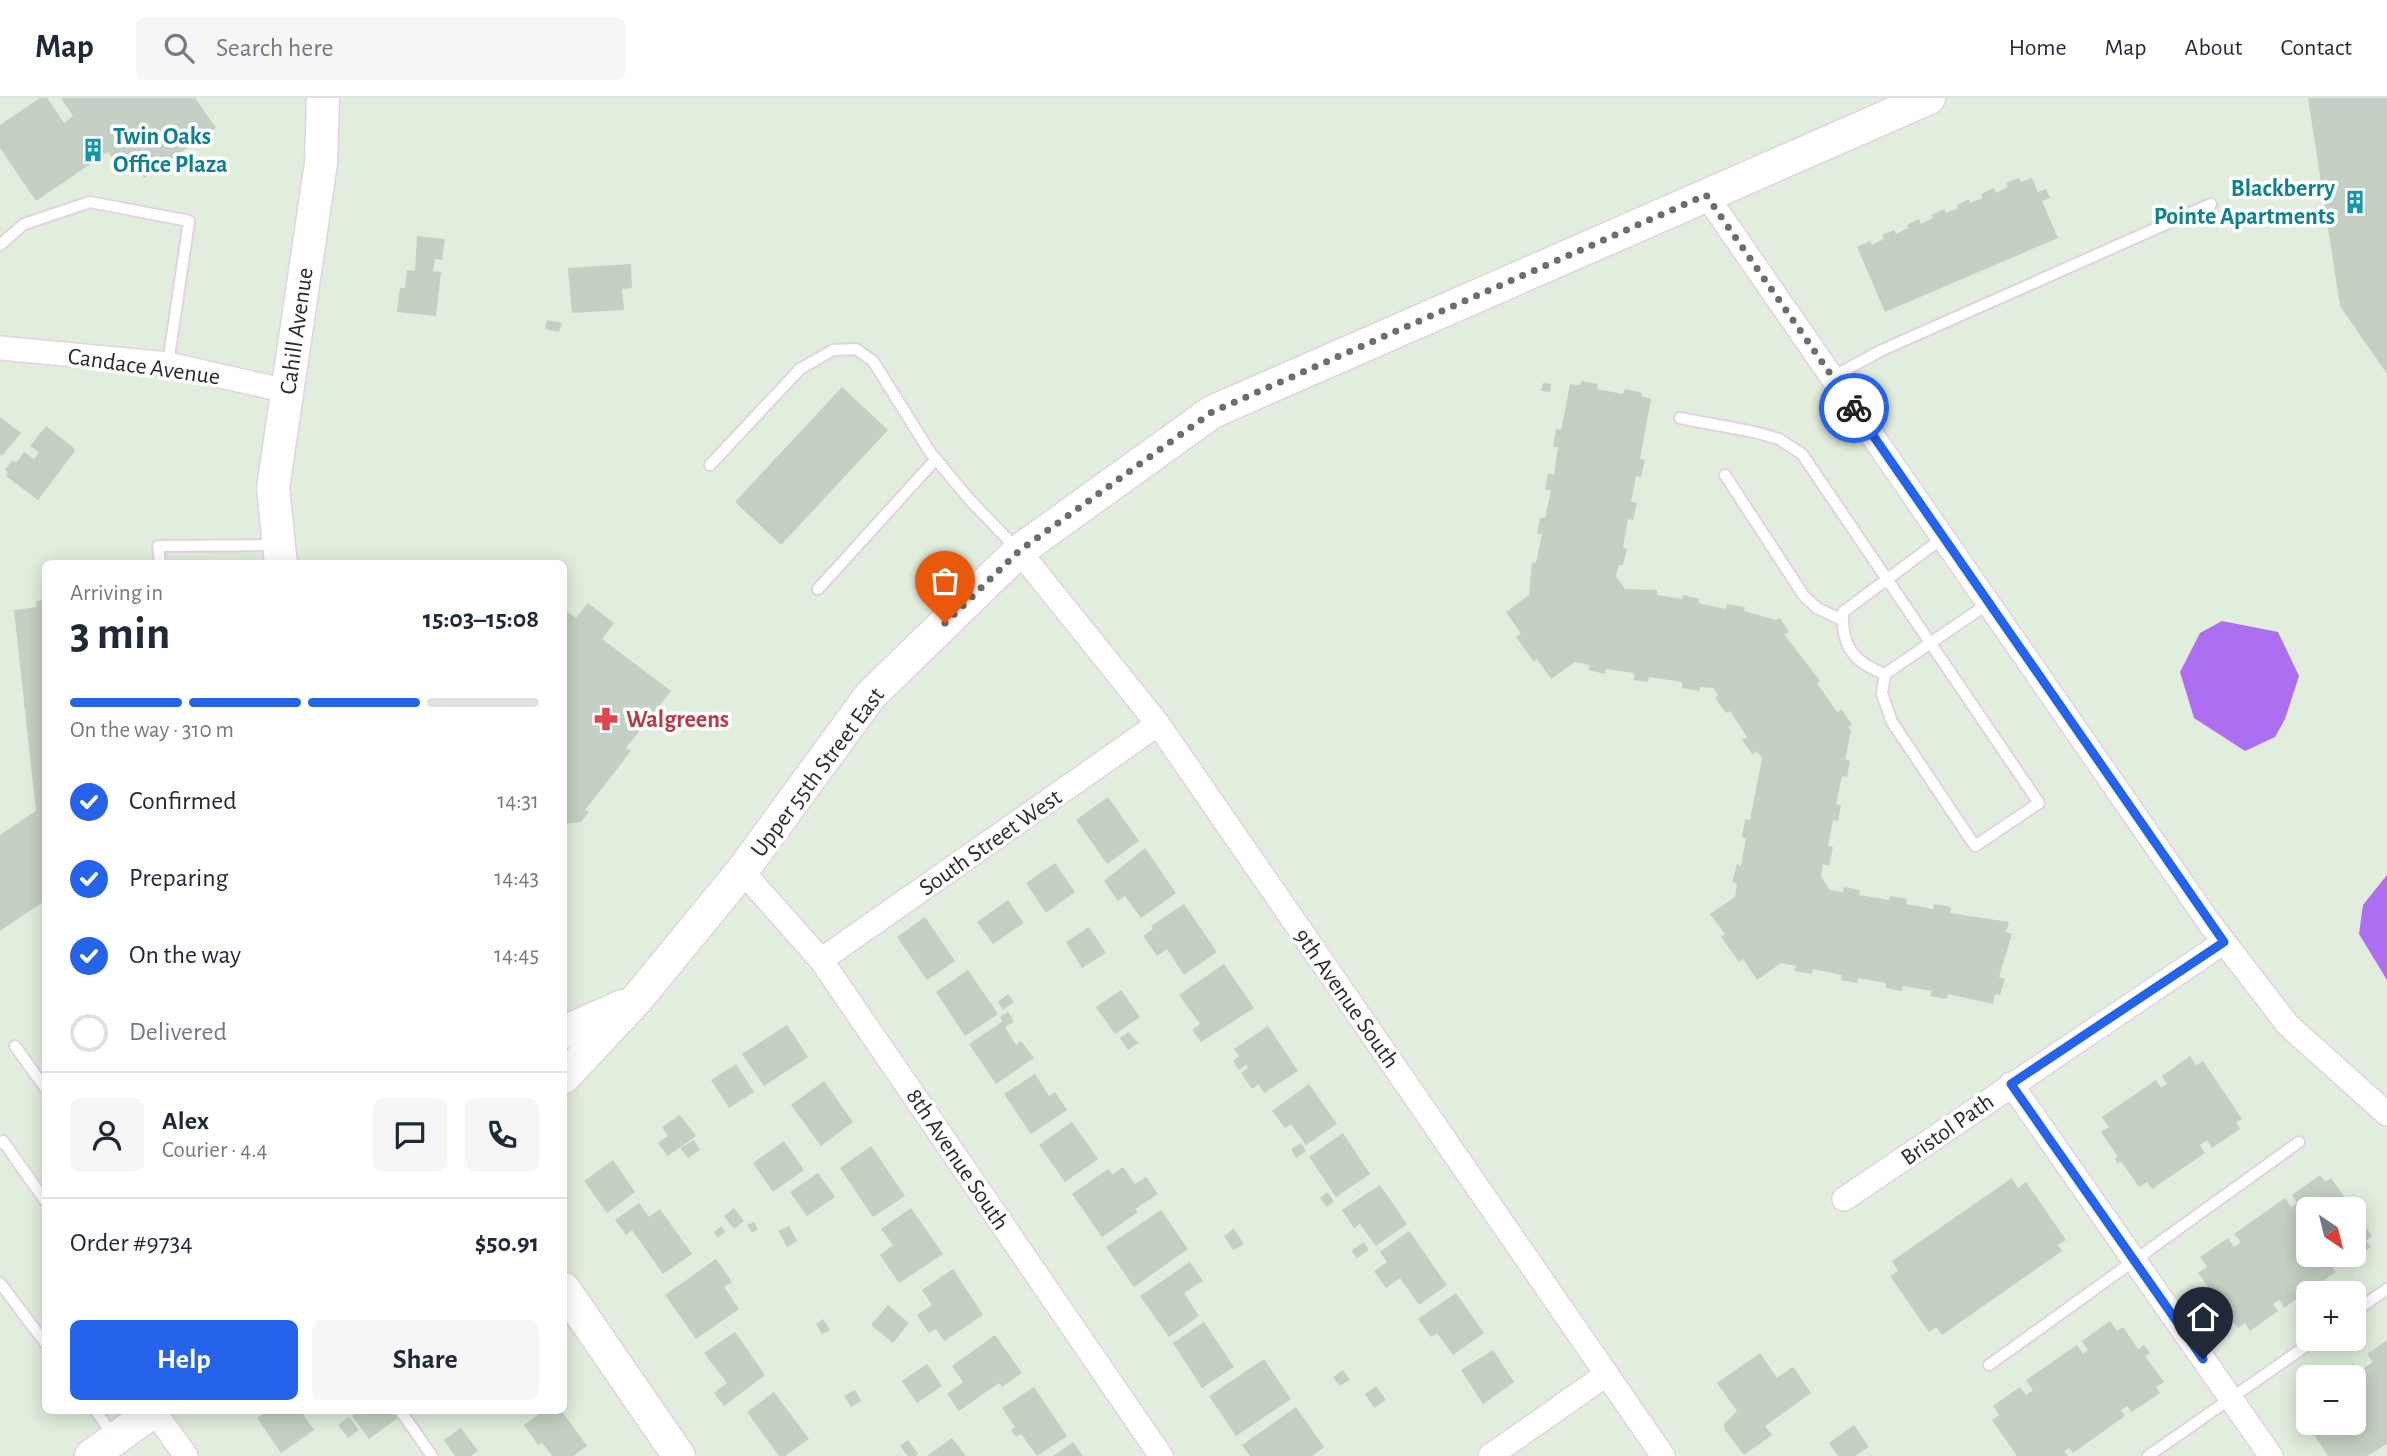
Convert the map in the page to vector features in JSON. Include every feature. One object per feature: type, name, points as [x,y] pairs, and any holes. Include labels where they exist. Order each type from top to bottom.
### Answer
[{"type":"street","name":"Cahill Avenue","points":[[280,554],[273,488],[321,163],[323,98]]},
{"type":"street","name":"Upper 55th Street East","points":[[567,1074],[637,999],[742,871],[870,696],[1019,551],[1212,412],[1929,98]]},
{"type":"street","points":[[1706,195],[2224,942],[2288,1025],[2387,1115]]},
{"type":"street","name":"Candace Avenue","points":[[0,348],[168,364],[287,391]]},
{"type":"street","name":"9th Avenue South","points":[[1019,551],[1158,724],[1663,1456]]},
{"type":"street","name":"South Street West","points":[[821,960],[1158,724]]},
{"type":"street","name":"8th Avenue South","points":[[742,871],[821,960],[1161,1456]]},
{"type":"street","name":"Bristol Path","points":[[1844,1199],[2224,942]]},
{"type":"street","points":[[567,1031],[637,999]]},
{"type":"street","points":[[2011,1084],[2271,1456]]},
{"type":"street","points":[[567,1293],[679,1456]]},
{"type":"street","points":[[1490,1456],[1607,1374]]},
{"type":"street","points":[[103,1447],[151,1414]]},
{"type":"street","points":[[157,1414],[186,1456]]},
{"type":"lane","points":[[0,245],[24,224],[90,202],[189,221],[168,364]]},
{"type":"lane","points":[[1833,377],[1880,351],[2211,204]]},
{"type":"lane","points":[[710,466],[800,369],[833,350],[856,349],[873,361],[936,459],[969,499],[1019,551]]},
{"type":"lane","points":[[1680,418],[1779,439],[1801,454],[1888,579],[1931,643],[2039,803],[1975,846],[1892,722],[1882,694],[1885,674],[1931,643],[1989,603]]},
{"type":"lane","points":[[818,589],[936,459]]},
{"type":"lane","points":[[1725,475],[1804,596],[1817,608],[1842,620]]},
{"type":"lane","points":[[1885,674],[1867,668],[1851,653],[1842,629],[1843,612],[1944,537]]},
{"type":"lane","points":[[160,560],[158,546],[280,554]]},
{"type":"lane","points":[[15,1046],[42,1083]]},
{"type":"lane","points":[[0,1143],[3,1141],[42,1196]]},
{"type":"lane","points":[[1989,1365],[2299,1142]]},
{"type":"lane","points":[[0,1283],[42,1339]]},
{"type":"lane","points":[[2366,1304],[2387,1289]]},
{"type":"lane","points":[[2148,1456],[2299,1351]]},
{"type":"lane","points":[[96,1414],[103,1447]]},
{"type":"lane","points":[[403,1414],[432,1456]]},
{"type":"shaded area","points":[[2222,621],[2278,632],[2299,676],[2285,719],[2275,737],[2245,751],[2194,718],[2180,672],[2200,633]]},
{"type":"shaded area","points":[[2387,875],[2387,980],[2359,934],[2363,905]]},
{"type":"building","name":"Twin Oaks Office Plaza","points":[[40,98],[47,98],[64,123],[73,116],[61,98],[195,98],[216,128],[144,178],[134,163],[122,171],[108,152],[36,201],[0,148],[0,125]]},
{"type":"building","name":"Blackberry Pointe Apartments","points":[[2308,98],[2387,98],[2387,374],[2340,306]]},
{"type":"building","points":[[2019,178],[2021,182],[2032,178],[2038,192],[2046,189],[2050,198],[2042,201],[2058,238],[1885,312],[1857,247],[1870,241],[1872,245],[1884,239],[1882,235],[1894,230],[1896,234],[1919,219],[1921,224],[1933,218],[1931,215],[1944,209],[1946,213],[1958,208],[1957,205],[1969,199],[1970,203],[1983,198],[1981,194],[1994,188],[1996,193],[2008,187],[2006,183]]},
{"type":"building","points":[[417,236],[445,239],[442,260],[435,259],[433,271],[441,272],[436,316],[397,312],[400,288],[405,288],[407,270],[415,271]]},
{"type":"building","points":[[631,264],[632,288],[622,289],[624,310],[572,313],[568,268]]},
{"type":"building","points":[[547,320],[562,323],[559,332],[545,329]]},
{"type":"building","points":[[1582,381],[1598,384],[1597,389],[1623,394],[1625,389],[1642,393],[1641,396],[1651,399],[1640,459],[1645,460],[1641,477],[1636,476],[1631,502],[1637,503],[1633,520],[1628,519],[1623,548],[1627,549],[1623,565],[1619,565],[1616,576],[1625,589],[1657,590],[1657,595],[1682,599],[1683,595],[1699,599],[1698,603],[1726,609],[1727,604],[1745,607],[1744,611],[1776,620],[1780,618],[1789,632],[1784,634],[1820,681],[1817,683],[1837,712],[1842,710],[1852,724],[1848,727],[1851,731],[1845,759],[1850,761],[1847,777],[1842,776],[1836,804],[1841,805],[1838,821],[1833,820],[1828,846],[1833,847],[1829,866],[1823,864],[1821,877],[1830,890],[1843,892],[1844,887],[1860,890],[1859,895],[1889,900],[1890,896],[1907,899],[1906,904],[1933,909],[1934,904],[1951,907],[1950,913],[2009,922],[2006,932],[2012,934],[1999,977],[2005,979],[2000,995],[1995,994],[1993,1004],[1948,994],[1947,999],[1930,996],[1932,991],[1903,986],[1902,991],[1886,988],[1886,983],[1858,978],[1857,983],[1841,980],[1842,975],[1813,969],[1812,974],[1795,971],[1796,966],[1781,963],[1757,980],[1743,959],[1739,962],[1721,937],[1725,934],[1710,914],[1735,897],[1737,884],[1732,882],[1737,864],[1741,866],[1746,838],[1742,838],[1745,819],[1750,820],[1762,758],[1757,751],[1752,754],[1742,740],[1747,737],[1730,711],[1726,713],[1715,698],[1718,695],[1713,688],[1700,687],[1699,691],[1682,688],[1682,682],[1649,677],[1648,682],[1634,680],[1634,673],[1606,669],[1605,674],[1588,670],[1590,665],[1575,662],[1551,679],[1537,659],[1534,662],[1516,637],[1521,634],[1506,612],[1529,595],[1532,562],[1536,563],[1542,534],[1537,534],[1540,518],[1545,518],[1551,490],[1545,490],[1548,473],[1554,475],[1558,447],[1553,447],[1556,429],[1561,430],[1570,384],[1580,385]]},
{"type":"building","points":[[1543,383],[1551,384],[1550,392],[1541,391]]},
{"type":"building","points":[[842,387],[888,430],[781,545],[735,502]]},
{"type":"building","points":[[0,417],[21,433],[2,456],[0,454]]},
{"type":"building","points":[[46,426],[75,451],[38,500],[6,476],[8,473],[5,470],[12,461],[17,462],[24,452],[34,459],[39,452],[30,446]]},
{"type":"building","points":[[42,600],[42,903],[0,931],[0,835],[36,811],[14,610],[37,607],[36,601]]},
{"type":"building","name":"Walgreens","points":[[588,603],[614,623],[602,639],[671,691],[626,748],[631,751],[585,810],[589,812],[581,822],[567,824],[567,612],[576,618]]},
{"type":"building","points":[[1108,797],[1139,841],[1107,864],[1076,820]]},
{"type":"building","points":[[1145,848],[1176,893],[1141,918],[1125,896],[1118,901],[1104,881]]},
{"type":"building","points":[[1055,863],[1075,892],[1046,913],[1026,883]]},
{"type":"building","points":[[1008,900],[1024,923],[993,944],[977,922]]},
{"type":"building","points":[[1184,904],[1217,952],[1184,975],[1167,949],[1157,956],[1143,936],[1153,929],[1151,926]]},
{"type":"building","points":[[925,917],[955,961],[927,980],[897,937]]},
{"type":"building","points":[[1089,927],[1106,953],[1082,968],[1066,942]]},
{"type":"building","points":[[1224,964],[1254,1008],[1201,1042],[1192,1030],[1200,1024],[1179,995]]},
{"type":"building","points":[[968,970],[998,1014],[965,1036],[936,992]]},
{"type":"building","points":[[1121,990],[1140,1017],[1115,1034],[1096,1007]]},
{"type":"building","points":[[1008,994],[1014,1002],[1003,1010],[998,1002]]},
{"type":"building","points":[[1008,1012],[1014,1022],[1005,1027],[1016,1045],[1021,1041],[1034,1058],[996,1084],[969,1044],[1002,1022],[1000,1017]]},
{"type":"building","points":[[787,1025],[808,1057],[764,1086],[742,1054]]},
{"type":"building","points":[[1268,1026],[1298,1071],[1264,1093],[1258,1084],[1252,1089],[1241,1073],[1248,1068],[1246,1065],[1239,1070],[1233,1061],[1239,1056],[1234,1049]]},
{"type":"building","points":[[1129,1032],[1138,1043],[1128,1050],[1120,1038]]},
{"type":"building","points":[[2190,1056],[2196,1066],[2203,1061],[2242,1119],[2236,1122],[2240,1129],[2212,1148],[2207,1140],[2200,1145],[2205,1153],[2152,1189],[2147,1182],[2139,1187],[2121,1161],[2118,1164],[2115,1159],[2118,1157],[2101,1132],[2109,1127],[2102,1117],[2156,1080],[2161,1088],[2167,1084],[2162,1076]]},
{"type":"building","points":[[736,1064],[754,1092],[729,1108],[711,1080]]},
{"type":"building","points":[[1035,1074],[1049,1096],[1055,1092],[1067,1110],[1031,1134],[1004,1094]]},
{"type":"building","points":[[824,1081],[853,1122],[821,1146],[791,1105]]},
{"type":"building","points":[[1309,1084],[1337,1124],[1306,1145],[1291,1124],[1285,1128],[1272,1111]]},
{"type":"building","points":[[680,1115],[696,1136],[668,1156],[658,1143],[668,1136],[662,1127]]},
{"type":"building","points":[[1072,1122],[1098,1159],[1065,1182],[1039,1145]]},
{"type":"building","points":[[1343,1133],[1370,1174],[1336,1197],[1309,1157]]},
{"type":"building","points":[[694,1140],[700,1150],[688,1158],[680,1148]]},
{"type":"building","points":[[784,1141],[804,1170],[773,1192],[753,1163]]},
{"type":"building","points":[[1301,1143],[1306,1151],[1296,1158],[1291,1149]]},
{"type":"building","points":[[871,1146],[905,1196],[873,1217],[840,1168]]},
{"type":"building","points":[[613,1160],[635,1192],[607,1213],[584,1181]]},
{"type":"building","points":[[1123,1167],[1135,1184],[1146,1177],[1158,1194],[1135,1209],[1138,1212],[1102,1237],[1072,1194],[1108,1169],[1113,1174]]},
{"type":"building","points":[[818,1173],[835,1197],[807,1216],[790,1192]]},
{"type":"building","points":[[2320,1175],[2325,1182],[2331,1178],[2344,1197],[2296,1197],[2296,1201],[2292,1195]]},
{"type":"building","points":[[2012,1178],[2018,1188],[2026,1182],[2066,1240],[2058,1245],[2062,1251],[1942,1335],[1936,1327],[1929,1332],[1890,1276],[1898,1271],[1892,1261]]},
{"type":"building","points":[[1380,1185],[1407,1224],[1376,1246],[1360,1224],[1354,1228],[1342,1210]]},
{"type":"building","points":[[1327,1192],[1334,1201],[1327,1207],[1320,1198]]},
{"type":"building","points":[[2285,1198],[2291,1207],[2296,1204],[2296,1267],[2333,1267],[2336,1272],[2323,1281],[2296,1281],[2296,1300],[2284,1308],[2279,1300],[2273,1304],[2278,1311],[2250,1331],[2245,1323],[2238,1328],[2221,1304],[2216,1307],[2210,1298],[2214,1295],[2198,1273],[2207,1267],[2200,1257],[2228,1238],[2234,1247],[2241,1242],[2234,1234]]},
{"type":"building","points":[[639,1203],[649,1217],[660,1209],[692,1254],[663,1274],[632,1230],[626,1235],[615,1220]]},
{"type":"building","points":[[734,1208],[744,1221],[734,1229],[724,1216]]},
{"type":"building","points":[[911,1208],[943,1254],[899,1283],[880,1255],[893,1245],[881,1229]]},
{"type":"building","points":[[1161,1210],[1188,1249],[1134,1287],[1106,1247]]},
{"type":"building","points":[[754,1222],[758,1229],[752,1233],[747,1225]]},
{"type":"building","points":[[721,1226],[725,1232],[718,1238],[714,1232]]},
{"type":"building","points":[[789,1226],[797,1241],[787,1247],[778,1231]]},
{"type":"building","points":[[2366,1227],[2372,1236],[2366,1241]]},
{"type":"building","points":[[1234,1229],[1244,1244],[1233,1250],[1224,1236]]},
{"type":"building","points":[[1409,1231],[1447,1285],[1419,1305],[1400,1278],[1386,1288],[1374,1271],[1387,1262],[1380,1252]]},
{"type":"building","points":[[1364,1242],[1369,1250],[1357,1258],[1351,1251]]},
{"type":"building","points":[[716,1259],[732,1282],[724,1287],[739,1309],[696,1339],[665,1295]]},
{"type":"building","points":[[1190,1262],[1203,1281],[1184,1293],[1199,1316],[1169,1337],[1140,1296]]},
{"type":"building","points":[[953,1269],[983,1315],[944,1341],[936,1329],[929,1333],[917,1315],[932,1305],[922,1290]]},
{"type":"building","points":[[1456,1293],[1484,1333],[1453,1355],[1437,1333],[1431,1337],[1418,1319]]},
{"type":"building","points":[[888,1305],[909,1323],[893,1343],[871,1325]]},
{"type":"building","points":[[823,1319],[830,1330],[822,1334],[816,1324]]},
{"type":"building","points":[[2110,1321],[2117,1331],[2123,1327],[2138,1349],[2144,1345],[2150,1353],[2145,1356],[2164,1382],[2156,1387],[2160,1393],[2132,1412],[2127,1406],[2121,1410],[2125,1416],[2073,1453],[2069,1448],[2064,1451],[2068,1456],[2017,1456],[1992,1420],[1999,1415],[1993,1406],[2020,1387],[2026,1395],[2033,1390],[2026,1380],[2077,1345],[2083,1354],[2088,1350],[2082,1341]]},
{"type":"building","points":[[1204,1322],[1234,1367],[1202,1388],[1173,1343]]},
{"type":"building","points":[[735,1332],[765,1375],[724,1406],[714,1393],[727,1383],[704,1353]]},
{"type":"building","points":[[995,1335],[1022,1373],[1002,1387],[999,1383],[959,1411],[947,1394],[963,1382],[952,1366]]},
{"type":"building","points":[[2387,1340],[2387,1444],[2367,1456],[2328,1456],[2314,1435],[2366,1435],[2366,1367],[2373,1362],[2367,1354]]},
{"type":"building","points":[[1493,1350],[1514,1382],[1483,1404],[1461,1370]]},
{"type":"building","points":[[1760,1353],[1777,1378],[1793,1367],[1811,1393],[1765,1426],[1772,1435],[1744,1455],[1725,1430],[1724,1424],[1737,1411],[1717,1383]]},
{"type":"building","points":[[1264,1359],[1291,1399],[1236,1436],[1209,1396]]},
{"type":"building","points":[[927,1364],[942,1386],[917,1403],[902,1381]]},
{"type":"building","points":[[1343,1370],[1350,1380],[1340,1386],[1333,1377]]},
{"type":"building","points":[[1376,1386],[1386,1400],[1374,1408],[1365,1394]]},
{"type":"building","points":[[1034,1387],[1067,1436],[1037,1456],[1021,1434],[1016,1437],[1011,1430],[1015,1427],[1002,1408]]},
{"type":"building","points":[[855,1390],[861,1401],[851,1407],[844,1396]]},
{"type":"building","points":[[774,1392],[809,1439],[785,1456],[779,1456],[747,1412]]},
{"type":"building","points":[[1296,1407],[1324,1447],[1312,1456],[1250,1456],[1242,1445]]},
{"type":"building","points":[[263,1414],[303,1414],[314,1430],[281,1453],[257,1418]]},
{"type":"building","points":[[396,1414],[398,1418],[369,1439],[352,1416]]},
{"type":"building","points":[[539,1414],[564,1414],[587,1446],[573,1456],[552,1456],[542,1443],[538,1445],[524,1425]]},
{"type":"building","points":[[349,1417],[359,1430],[348,1438],[338,1425]]},
{"type":"building","points":[[1854,1425],[1869,1447],[1855,1456],[1838,1456],[1829,1443]]},
{"type":"building","points":[[461,1428],[478,1451],[471,1456],[455,1456],[444,1440]]},
{"type":"building","points":[[952,1438],[966,1456],[927,1456]]},
{"type":"building","points":[[908,1440],[918,1454],[916,1456],[908,1456],[900,1446]]},
{"type":"building","points":[[1073,1442],[1083,1456],[1053,1456]]},
{"type":"way so far","points":[[945,623],[1019,551],[1212,412],[1706,195],[1854,408]]},
{"type":"place","name":"Twin Oaks Office Plaza","points":[[93,150]]},
{"type":"place","name":"Blackberry Pointe Apartments","points":[[2355,202]]},
{"type":"place","name":"Walgreens","points":[[606,719]]},
{"type":"route","points":[[1854,408],[2224,942],[2011,1084],[2203,1359]]}]
